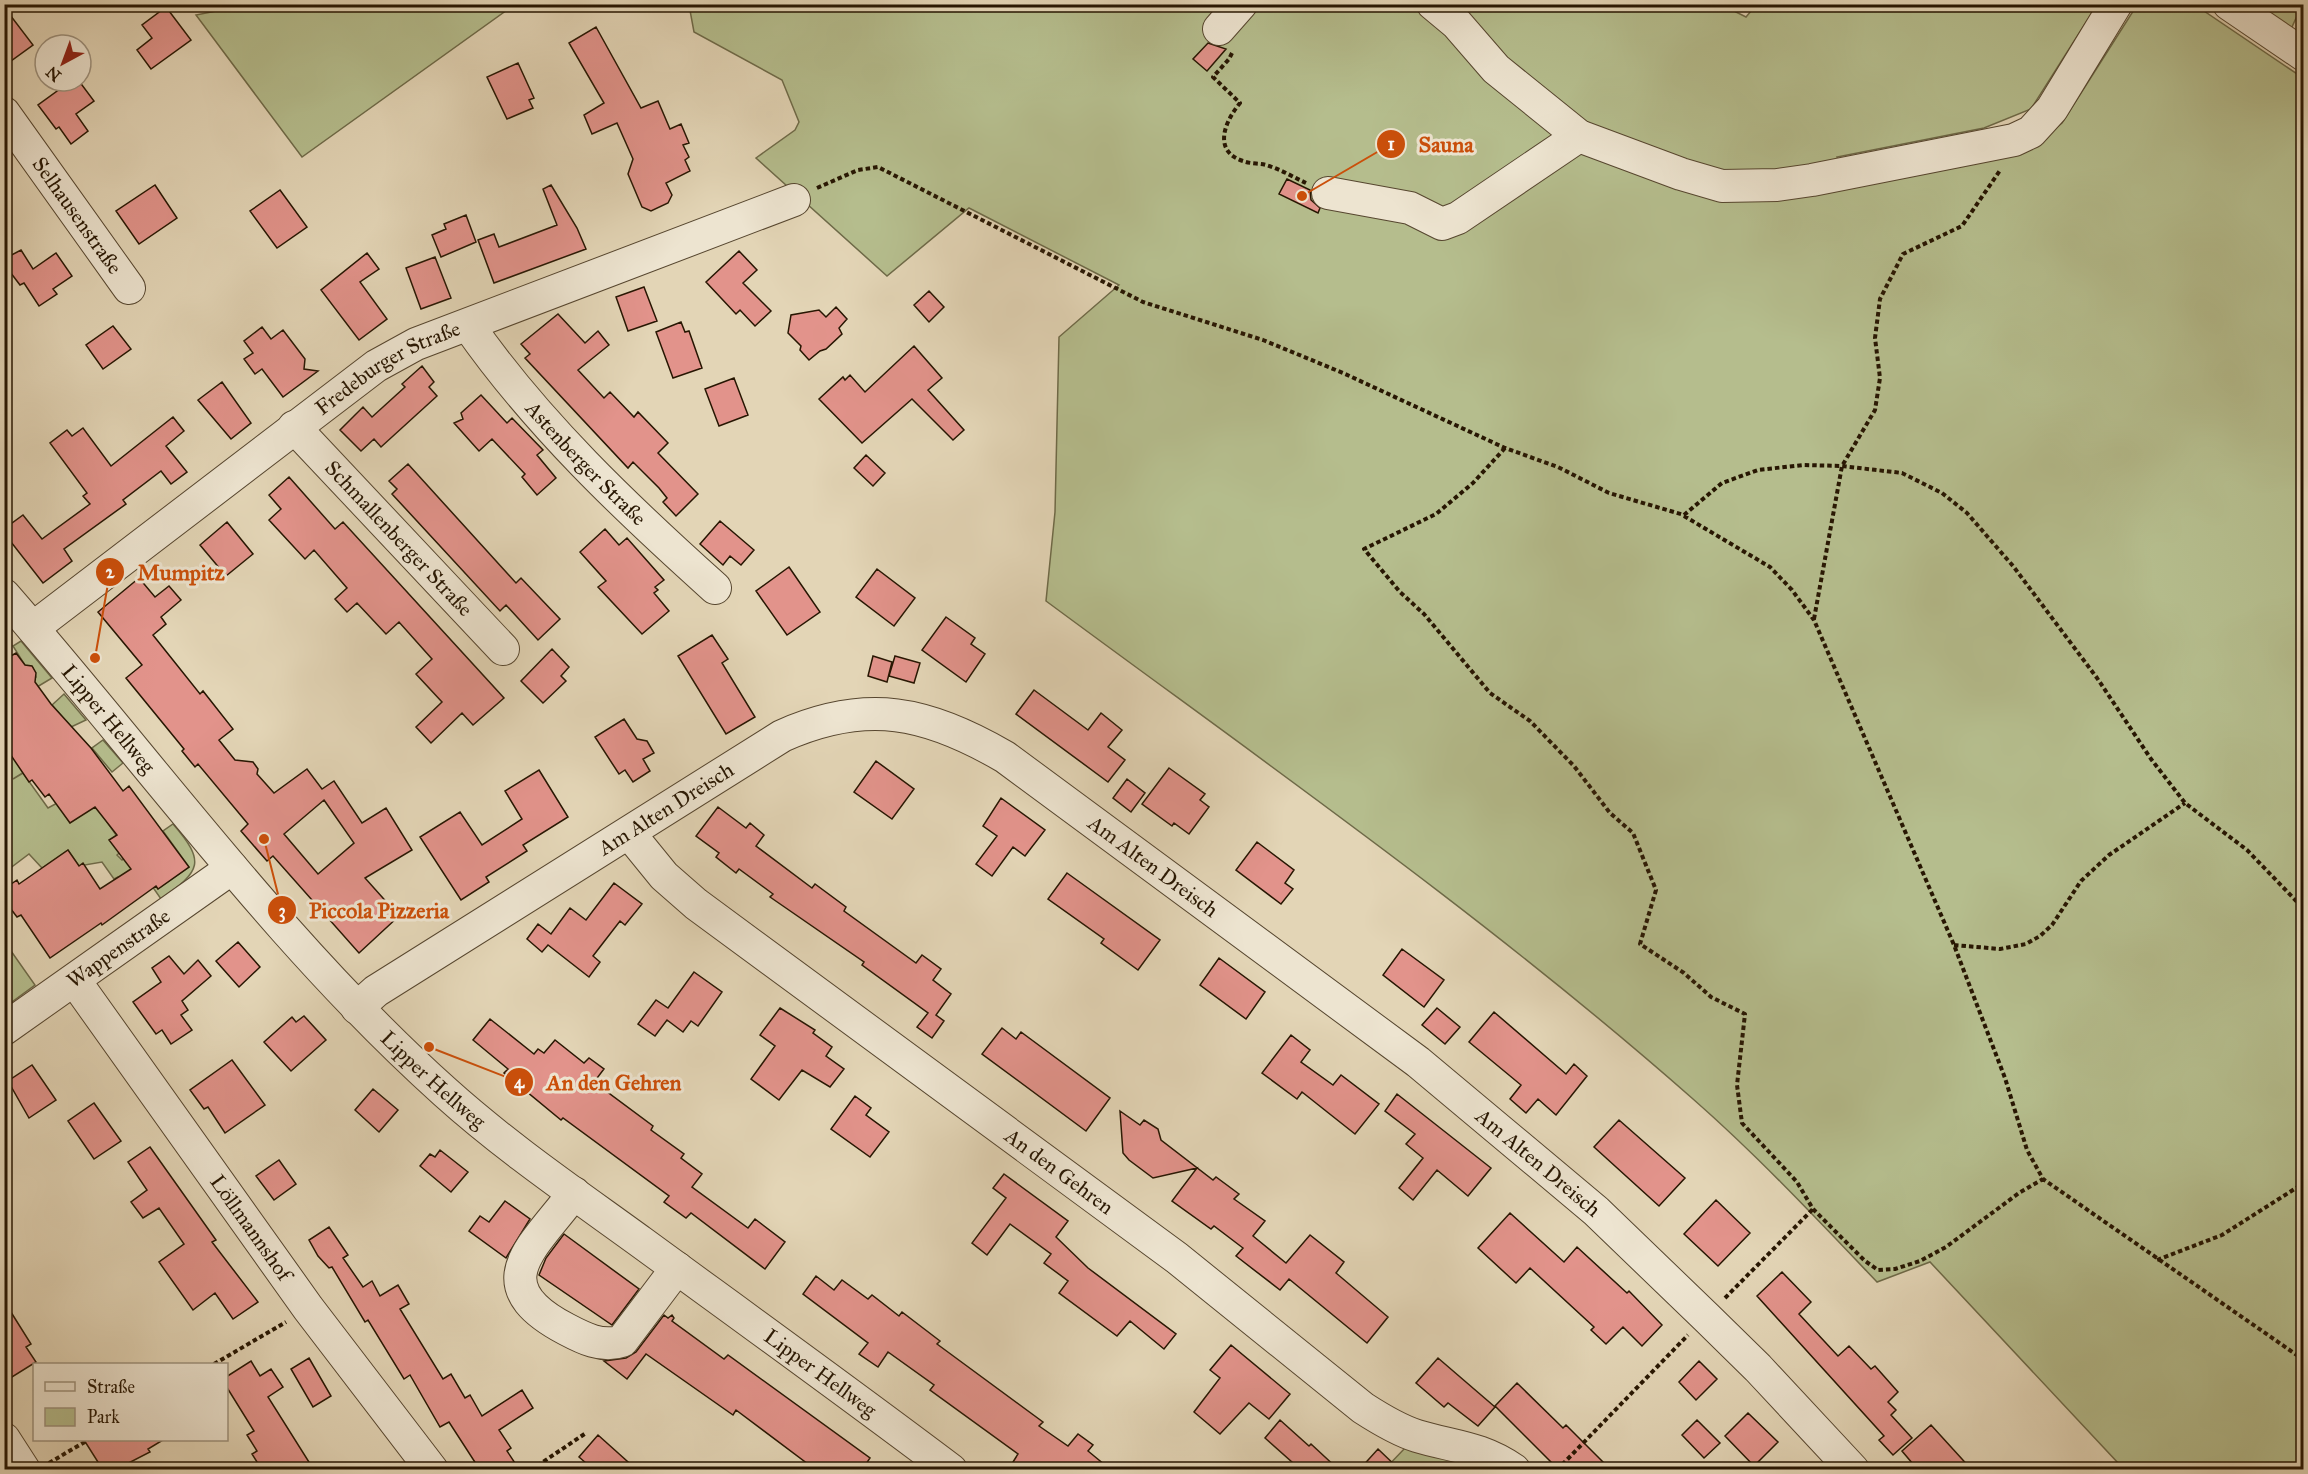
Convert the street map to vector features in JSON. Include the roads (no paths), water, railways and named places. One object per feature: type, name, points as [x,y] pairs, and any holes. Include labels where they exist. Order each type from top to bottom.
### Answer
[{"type":"street","points":[[1219,29],[1241,4]]},
{"type":"street","points":[[1432,6],[1457,24],[1496,69],[1579,136],[1681,174],[1722,186],[1778,185],[1812,180],[2014,140],[2031,132],[2052,110],[2116,4]]},
{"type":"street","points":[[2229,4],[2300,43]]},
{"type":"street","name":"Selhausenstraße","points":[[4,113],[129,288]]},
{"type":"street","points":[[1328,193],[1410,208],[1442,224],[1458,218],[1579,136]]},
{"type":"street","name":"Fredeburger Straße","points":[[33,628],[376,366],[416,344],[794,200]]},
{"type":"street","name":"Astenberger Straße","points":[[468,325],[494,362],[572,450],[665,543],[715,588]]},
{"type":"street","name":"Schmallenberger Straße","points":[[294,427],[503,649]]},
{"type":"street","name":"Lipper Hellweg","points":[[4,595],[232,868],[357,1008],[470,1114],[951,1470]]},
{"type":"street","name":"Am Alten Dreisch","points":[[357,1008],[376,991],[765,745],[817,722],[881,713],[921,718],[950,727],[1005,757],[1418,1062],[1596,1211],[1758,1368],[1852,1470]]},
{"type":"street","name":"An den Gehren","points":[[629,833],[664,876],[696,904],[1177,1258],[1363,1408],[1386,1423],[1417,1436],[1487,1453],[1514,1470]]},
{"type":"street","name":"Wappenstraße","points":[[4,1029],[232,868]]},
{"type":"street","name":"Löllmannshof","points":[[75,981],[308,1308],[432,1470]]},
{"type":"street","points":[[574,1193],[525,1259],[519,1274],[520,1290],[528,1303],[545,1318],[602,1344],[622,1341],[677,1268]]},
{"type":"street","points":[[4,1439],[36,1467]]},
{"type":"place","name":"Sauna","points":[[1302,196]]},
{"type":"place","name":"Mumpitz","points":[[95,658]]},
{"type":"place","name":"Piccola Pizzeria","points":[[264,839]]},
{"type":"place","name":"An den Gehren","points":[[429,1047]]}]
